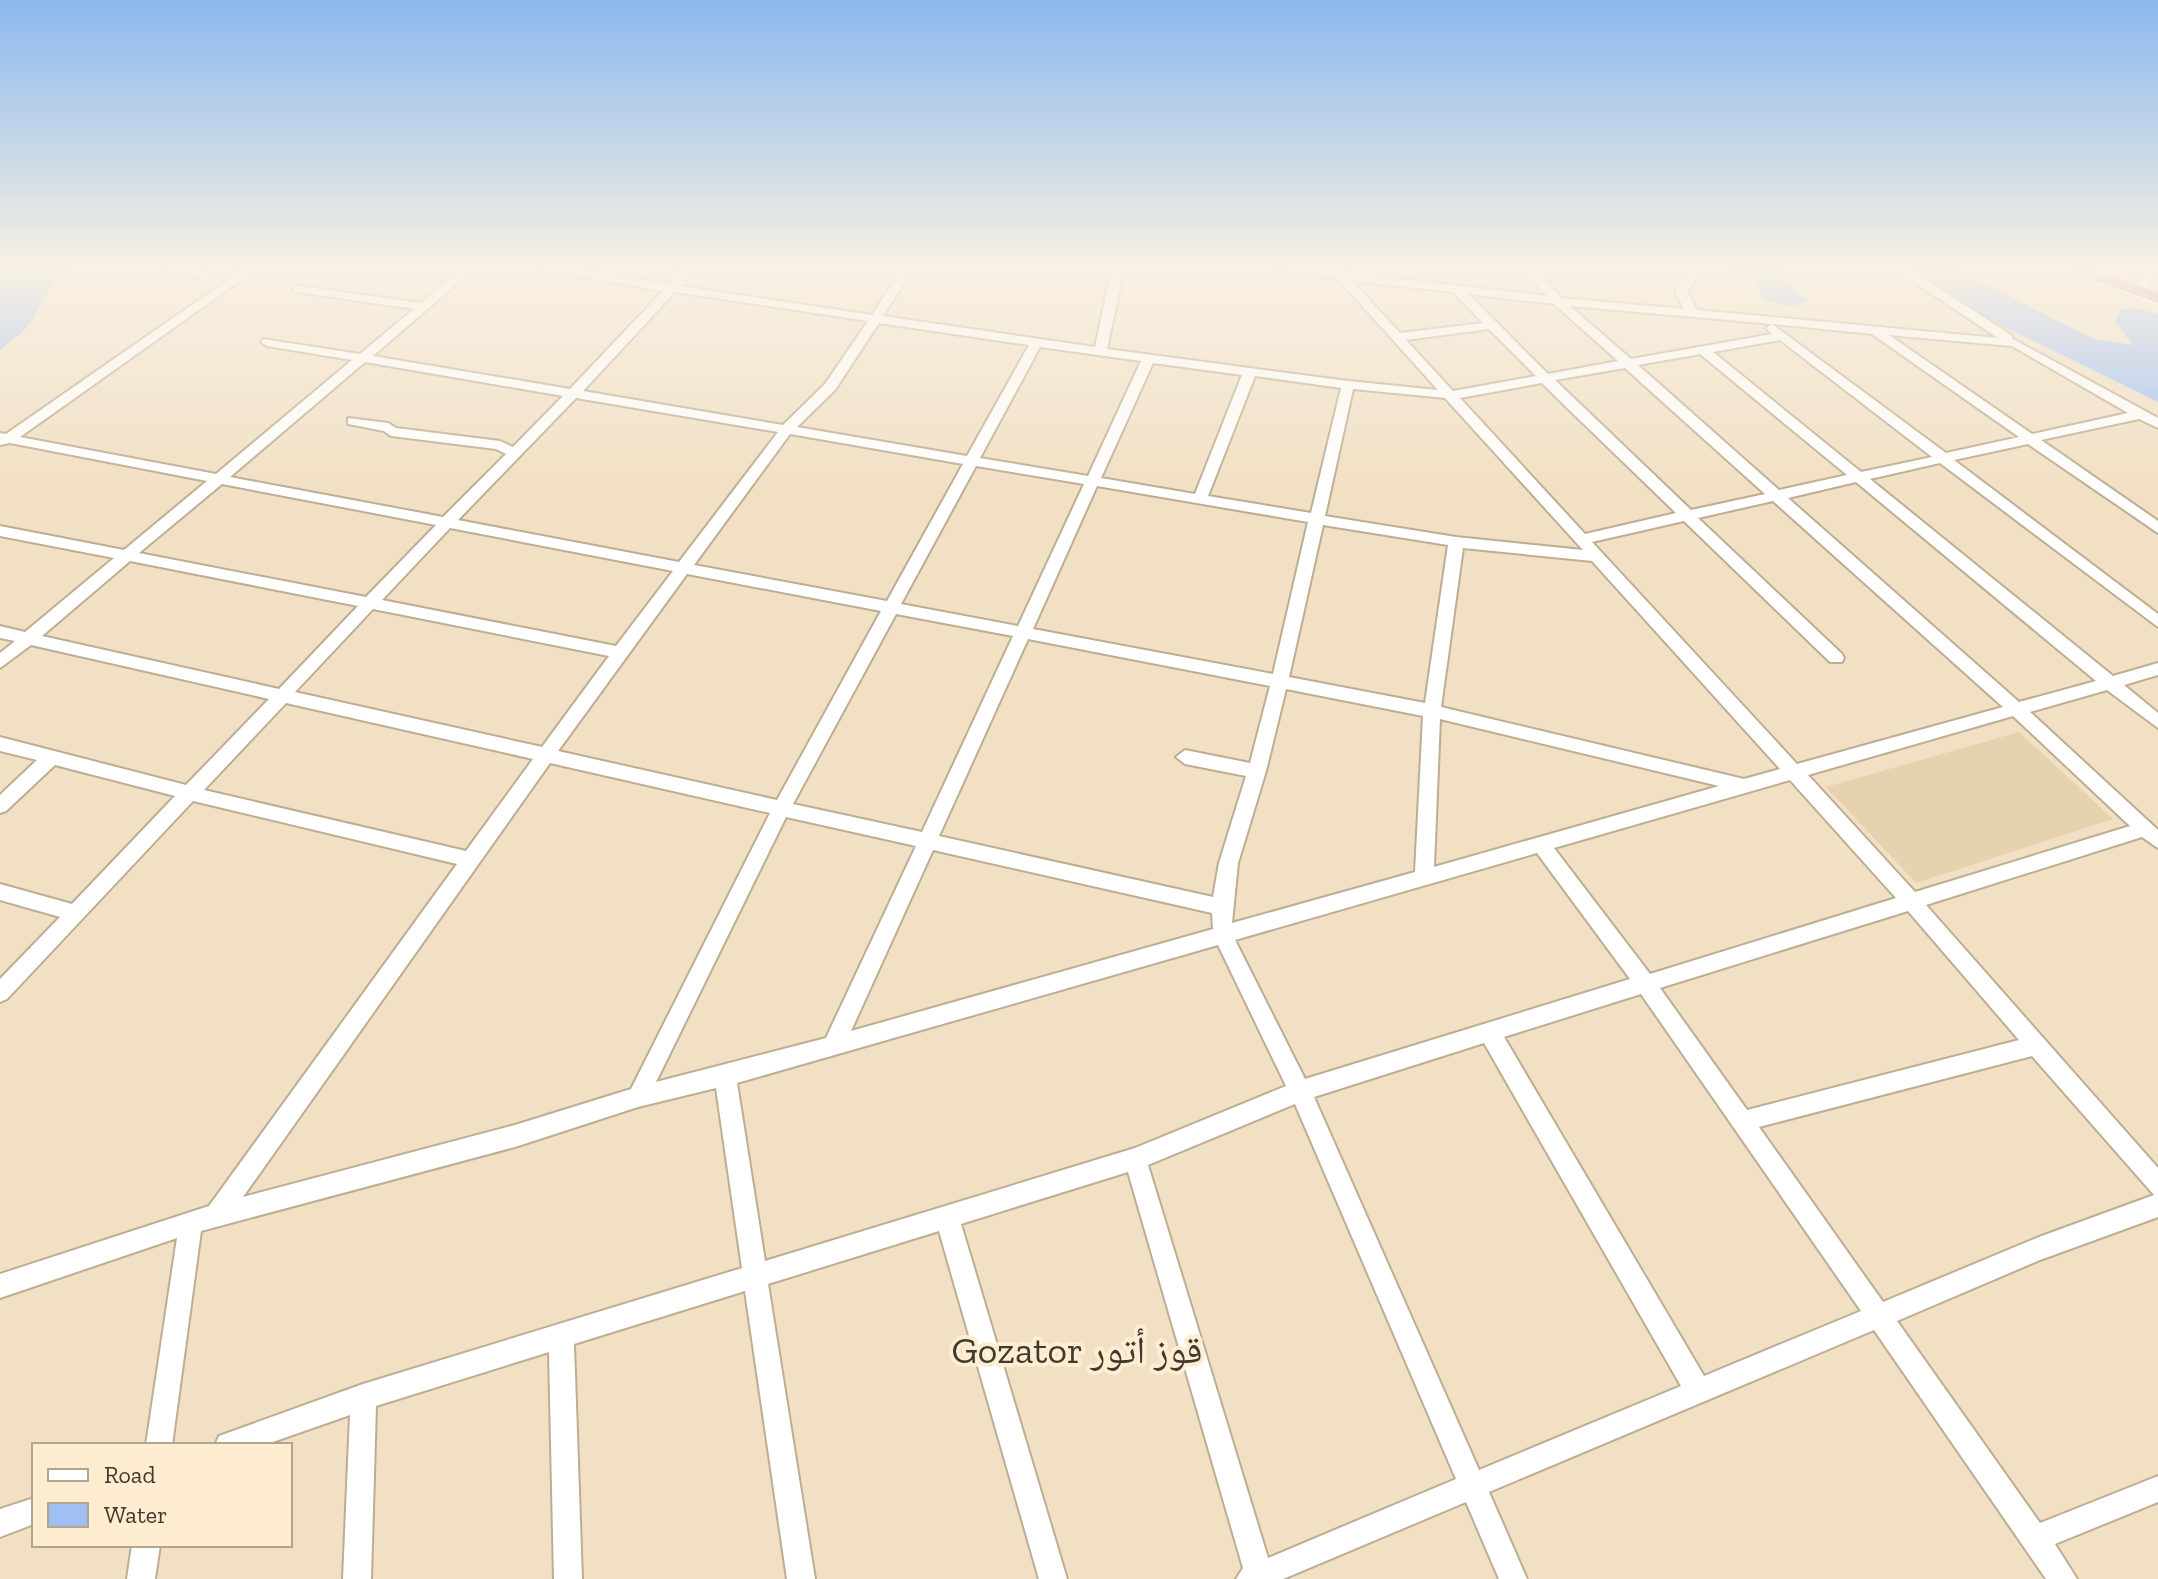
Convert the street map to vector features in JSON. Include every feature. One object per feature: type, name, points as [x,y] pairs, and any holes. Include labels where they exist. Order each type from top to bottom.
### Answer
[{"type":"street","points":[[3,440],[146,342]]},
{"type":"street","points":[[267,342],[1456,542],[1599,557]]},
{"type":"street","points":[[0,662],[385,342]]},
{"type":"street","points":[[0,993],[446,523],[624,342]]},
{"type":"street","points":[[216,1215],[620,652],[787,429],[830,387],[860,342]]},
{"type":"street","points":[[1027,342],[1348,385],[1452,395],[1749,342]]},
{"type":"street","points":[[1100,352],[1102,342]]},
{"type":"street","points":[[1403,342],[1911,901],[2158,1185]]},
{"type":"street","points":[[1509,342],[1836,658]]},
{"type":"street","points":[[1603,342],[2017,710],[2152,835]]},
{"type":"street","points":[[1788,342],[2158,622]]},
{"type":"street","points":[[1891,342],[2158,528]]},
{"type":"street","points":[[2000,342],[2015,343],[2158,424]]},
{"type":"street","points":[[638,1097],[781,809],[1036,343]]},
{"type":"street","points":[[1703,350],[2158,722]]},
{"type":"street","points":[[833,1046],[1149,358]]},
{"type":"street","points":[[1200,499],[1250,372]]},
{"type":"street","points":[[1348,385],[1279,683],[1220,907],[1223,935],[1300,1091],[1513,1579]]},
{"type":"street","points":[[1582,539],[2141,414]]},
{"type":"street","points":[[353,421],[373,427],[388,427],[391,432],[500,445],[515,454]]},
{"type":"street","points":[[3,440],[1432,711],[1746,787]]},
{"type":"street","points":[[0,531],[620,652]]},
{"type":"street","points":[[1424,878],[1432,711],[1456,542]]},
{"type":"street","points":[[0,632],[1220,907]]},
{"type":"street","points":[[0,1286],[191,1222],[515,1136],[638,1097],[833,1046],[2158,669]]},
{"type":"street","points":[[0,744],[471,860]]},
{"type":"street","points":[[0,806],[52,757]]},
{"type":"street","points":[[1185,757],[1257,771]]},
{"type":"street","points":[[234,1443],[363,1397],[1135,1159],[1300,1091],[1911,901],[2152,835]]},
{"type":"street","points":[[1541,845],[1645,983],[1882,1316],[2063,1579]]},
{"type":"street","points":[[0,892],[76,913]]},
{"type":"street","points":[[1489,1032],[1698,1390]]},
{"type":"street","points":[[1743,1121],[2037,1045]]},
{"type":"street","points":[[725,1076],[801,1579]]},
{"type":"street","points":[[1135,1159],[1254,1577],[1469,1484],[2039,1249],[2158,1205]]},
{"type":"street","points":[[947,1217],[1053,1579]]},
{"type":"street","points":[[159,1443],[191,1222]]},
{"type":"street","points":[[561,1338],[568,1579]]},
{"type":"street","points":[[357,1579],[363,1397]]},
{"type":"street","points":[[2035,1539],[2158,1489]]},
{"type":"street","points":[[0,1523],[32,1512]]},
{"type":"street","points":[[141,1579],[146,1547]]},
{"type":"shaded area","points":[[2019,732],[2113,819],[1916,883],[1826,787]]},
{"type":"water","points":[[0,342],[10,342],[0,350]]},
{"type":"water","points":[[2035,342],[2111,342],[2133,345],[2131,342],[2158,342],[2158,402]]},
{"type":"district","name":"Gozator قوز أتور","points":[[1077,1350]]}]
